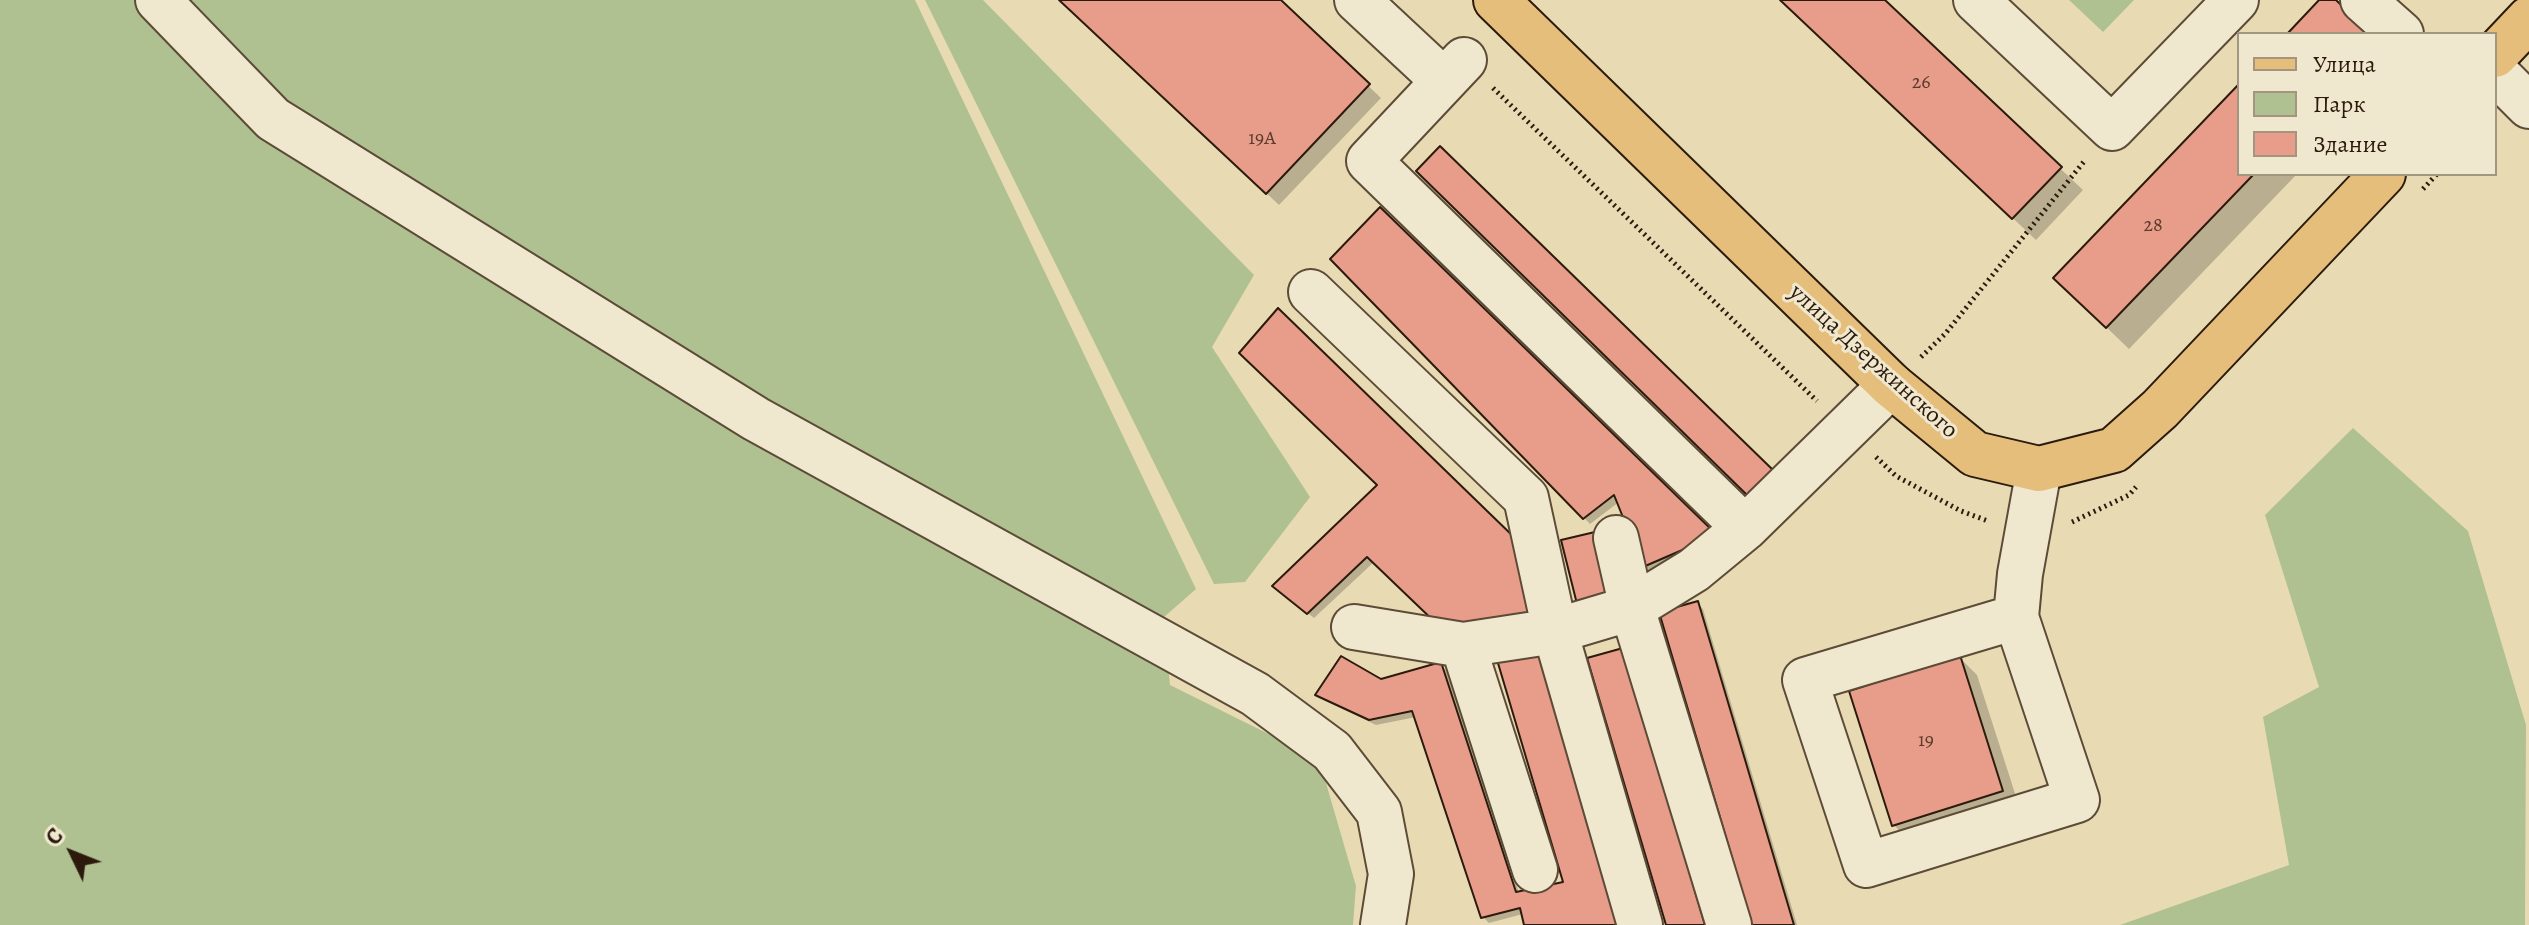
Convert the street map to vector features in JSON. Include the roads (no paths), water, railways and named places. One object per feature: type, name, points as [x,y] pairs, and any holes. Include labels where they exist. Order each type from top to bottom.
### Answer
[{"type":"main road","name":"улица Дзержинского","points":[[1496,0],[1891,385],[1975,454],[2039,469],[2114,450],[2160,409],[2381,176]]},
{"type":"main road","points":[[2497,53],[2529,19]]},
{"type":"street","points":[[158,0],[273,119],[756,419],[1255,694],[1332,751],[1379,812],[1391,874],[1383,925]]},
{"type":"street","points":[[1357,0],[1454,70],[1369,161],[1745,528]]},
{"type":"street","points":[[1976,0],[2112,128],[2236,0]]},
{"type":"street","points":[[2363,0],[2399,32]]},
{"type":"street","points":[[2497,74],[2529,106]]},
{"type":"street","points":[[1311,292],[1526,498],[1555,631],[1640,925]]},
{"type":"street","points":[[1354,627],[1463,645],[1555,631],[1632,608],[1694,570],[1745,528],[1891,385]]},
{"type":"street","points":[[2016,617],[1805,680],[1866,865],[2077,800],[2016,617],[2020,574],[2039,469]]},
{"type":"street","points":[[1616,538],[1632,608],[1729,925]]},
{"type":"street","points":[[1463,645],[1535,870]]}]
